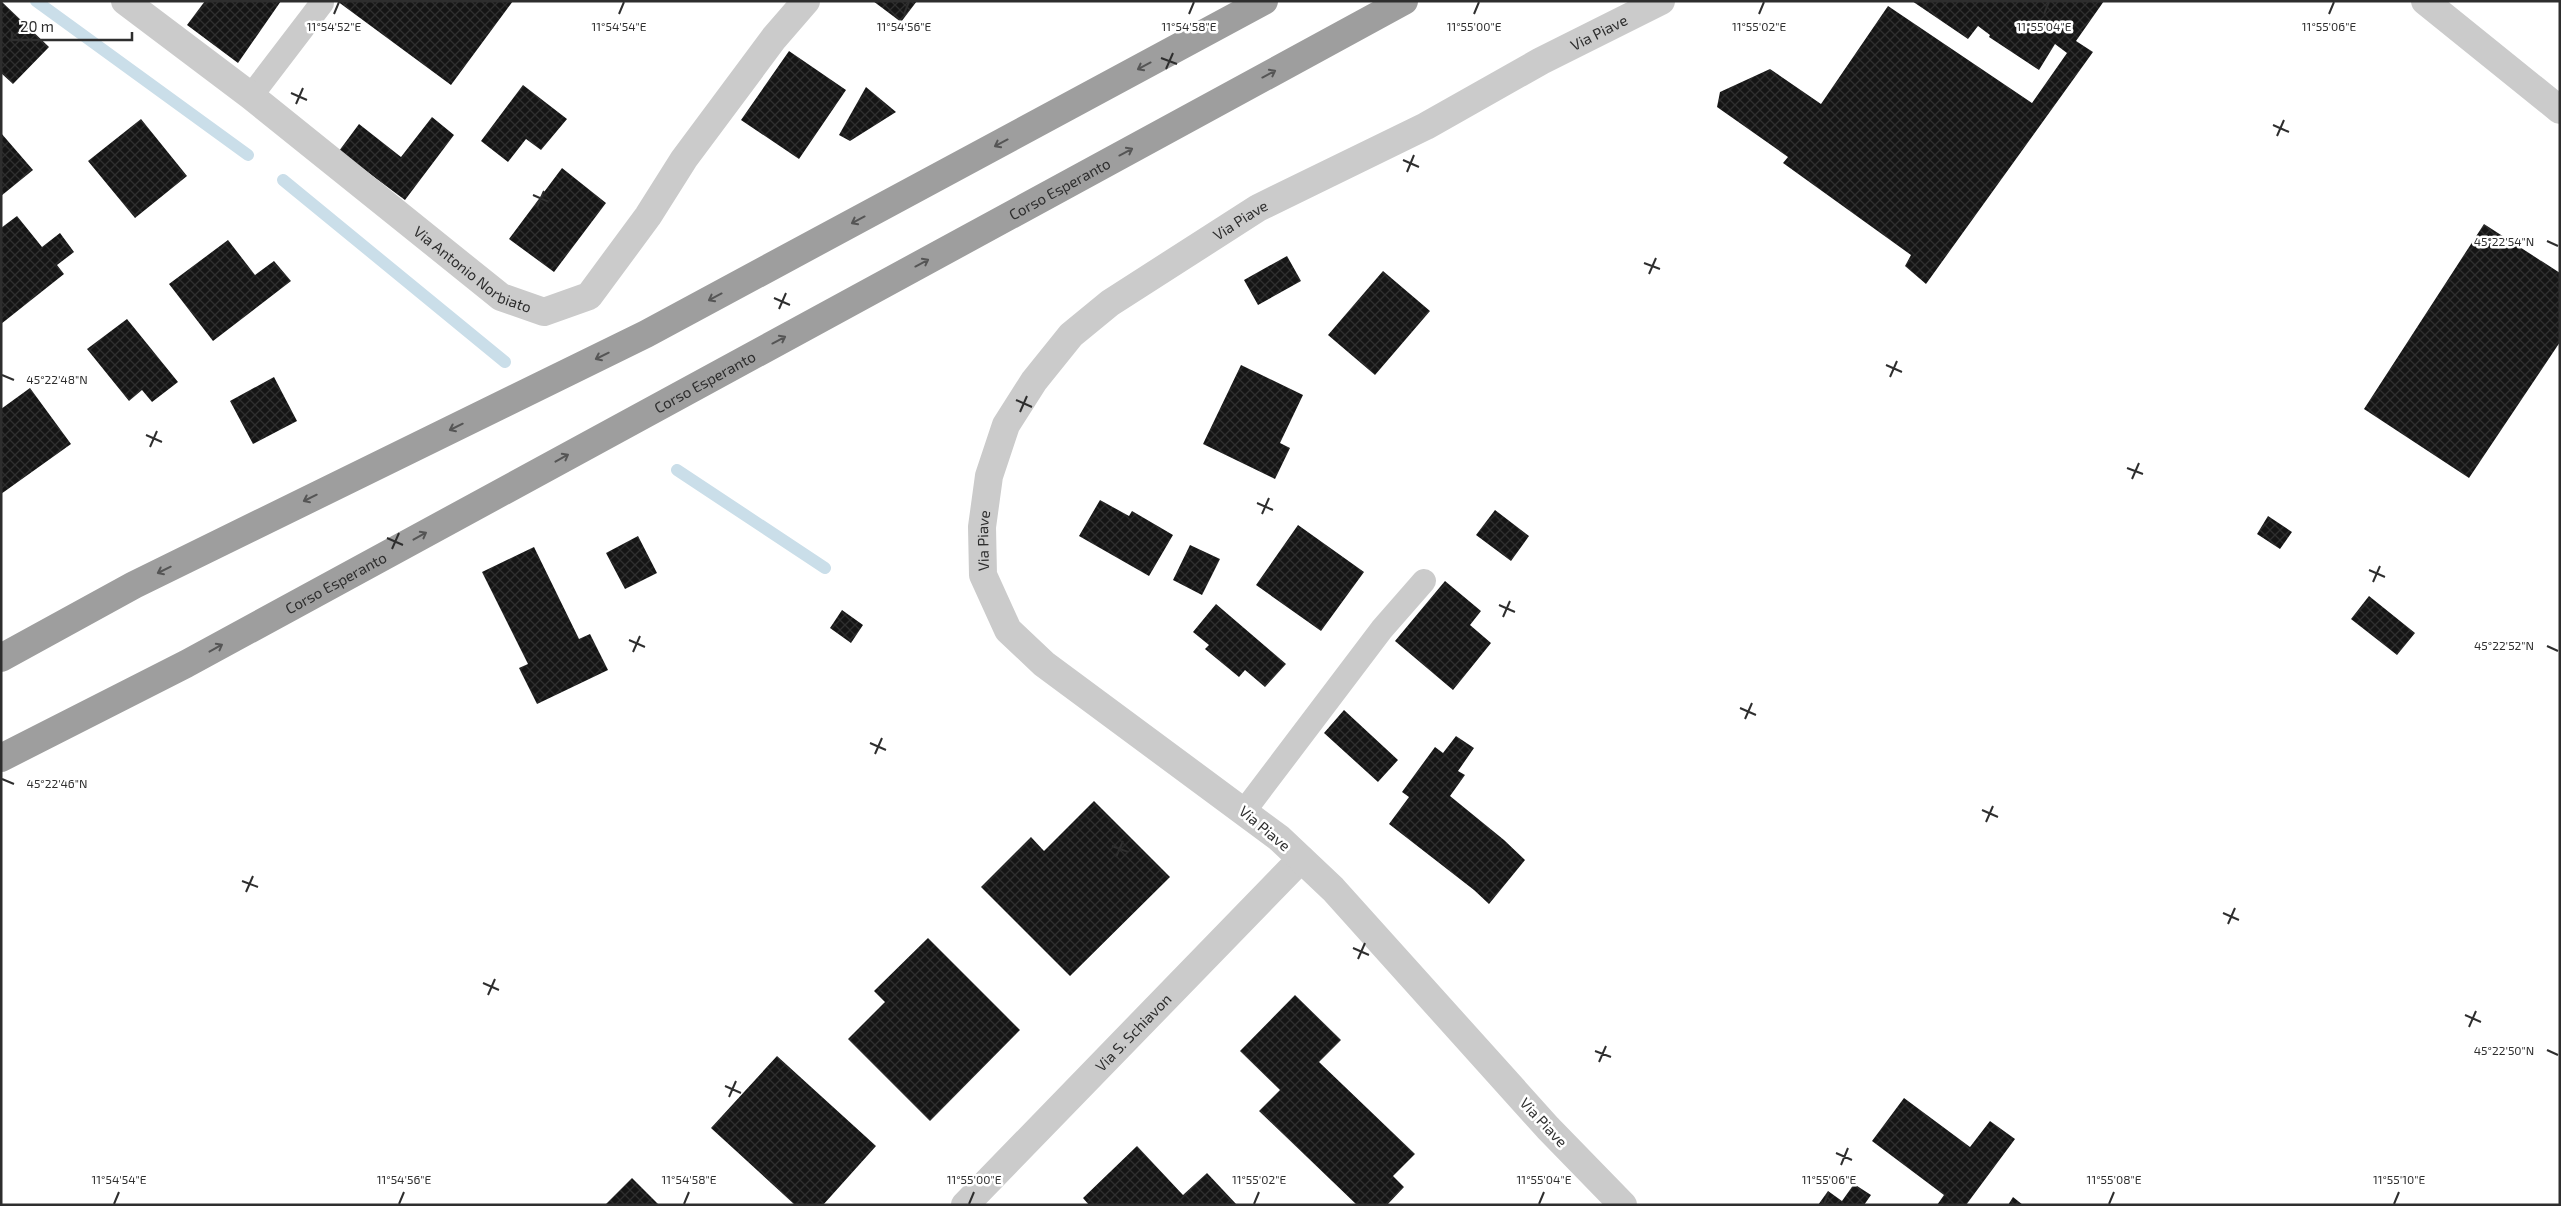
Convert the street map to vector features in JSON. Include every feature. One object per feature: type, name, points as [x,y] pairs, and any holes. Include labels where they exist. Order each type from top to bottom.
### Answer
[{"type":"highway","points":[[1,646],[134,585],[646,334],[1264,1]]},
{"type":"highway","name":"Corso Esperanto","points":[[1,758],[186,664],[1404,1]]},
{"type":"highway","points":[[1,658],[134,585]]},
{"type":"highway","points":[[1,775],[186,664]]},
{"type":"street","name":"Via Antonio Norbiato","points":[[126,1],[251,96],[501,297],[544,312],[589,296],[648,216],[684,160],[774,38],[806,1]]},
{"type":"street","name":"Via Piave","points":[[1623,1205],[1548,1128],[1333,889],[1301,859],[1244,810],[1044,664],[1008,630],[983,575],[982,527],[989,476],[1006,425],[1034,381],[1071,335],[1110,303],[1258,208],[1426,126],[1541,61],[1661,1]]},
{"type":"street","points":[[2425,1],[2560,110]]},
{"type":"street","name":"Via S. Schiavon","points":[[965,1205],[1301,859]]},
{"type":"lane","points":[[251,96],[322,3]]},
{"type":"lane","points":[[1244,810],[1382,629],[1424,581]]},
{"type":"building","points":[[1,1],[49,47],[13,84],[1,73]]},
{"type":"building","points":[[205,1],[281,1],[238,63],[187,25]]},
{"type":"building","points":[[337,1],[513,1],[451,85]]},
{"type":"building","points":[[873,1],[917,1],[901,22]]},
{"type":"building","points":[[1912,1],[2104,1],[2076,41],[2093,52],[1926,284],[1905,266],[1911,255],[1783,163],[1788,157],[1717,107],[1720,92],[1770,69],[1821,104],[1888,6],[2032,103],[2067,53],[2055,44],[2039,70],[1989,37],[1990,35],[1978,26],[1968,39]]},
{"type":"building","points":[[789,51],[846,90],[799,159],[741,120]]},
{"type":"building","points":[[523,85],[567,119],[541,150],[526,139],[508,162],[481,141]]},
{"type":"building","points":[[866,87],[896,112],[850,141],[839,135]]},
{"type":"building","points":[[432,117],[454,135],[405,200],[339,151],[359,124],[401,157]]},
{"type":"building","points":[[141,119],[187,176],[135,218],[88,161]]},
{"type":"building","points":[[1,133],[33,170],[1,196]]},
{"type":"building","points":[[562,168],[606,203],[554,272],[509,239]]},
{"type":"building","points":[[17,216],[42,247],[60,233],[74,252],[57,265],[64,274],[1,324],[1,228]]},
{"type":"building","points":[[2484,224],[2560,273],[2560,342],[2469,478],[2364,409]]},
{"type":"building","points":[[228,240],[255,275],[274,261],[291,281],[213,341],[169,284]]},
{"type":"building","points":[[1287,256],[1301,281],[1258,305],[1244,280]]},
{"type":"building","points":[[1383,271],[1430,311],[1375,375],[1328,335]]},
{"type":"building","points":[[127,319],[178,382],[152,402],[142,390],[129,401],[87,349]]},
{"type":"building","points":[[1241,365],[1303,395],[1280,443],[1290,448],[1275,479],[1203,444]]},
{"type":"building","points":[[274,377],[297,421],[253,444],[230,401]]},
{"type":"building","points":[[30,388],[71,444],[1,494],[1,409]]},
{"type":"building","points":[[1100,500],[1129,516],[1132,511],[1173,535],[1149,576],[1079,536]]},
{"type":"building","points":[[1495,510],[1529,536],[1511,561],[1476,535]]},
{"type":"building","points":[[2268,516],[2292,532],[2280,549],[2257,534]]},
{"type":"building","points":[[1298,525],[1364,572],[1321,631],[1256,585]]},
{"type":"building","points":[[638,536],[657,573],[625,589],[606,553]]},
{"type":"building","points":[[1190,545],[1220,559],[1202,595],[1173,580]]},
{"type":"building","points":[[534,547],[579,639],[590,634],[608,670],[537,704],[519,668],[528,664],[482,572]]},
{"type":"building","points":[[1445,581],[1481,611],[1470,625],[1491,643],[1453,690],[1395,641]]},
{"type":"building","points":[[2369,596],[2415,633],[2397,655],[2351,619]]},
{"type":"building","points":[[1216,604],[1286,664],[1265,687],[1245,670],[1239,677],[1205,649],[1209,645],[1193,632]]},
{"type":"building","points":[[842,610],[863,625],[851,643],[830,628]]},
{"type":"building","points":[[1344,710],[1398,760],[1378,782],[1324,733]]},
{"type":"building","points":[[1456,736],[1474,748],[1458,771],[1465,775],[1450,796],[1504,840],[1525,860],[1489,904],[1474,890],[1389,824],[1409,797],[1402,792],[1435,747],[1443,753]]},
{"type":"building","points":[[1094,801],[1170,877],[1070,976],[981,887],[1031,837],[1044,851]]},
{"type":"building","points":[[928,938],[1020,1030],[930,1121],[848,1039],[885,1002],[874,991]]},
{"type":"building","points":[[1295,995],[1341,1040],[1319,1062],[1415,1154],[1393,1176],[1404,1187],[1387,1205],[1357,1205],[1259,1111],[1280,1090],[1240,1051]]},
{"type":"building","points":[[777,1056],[876,1146],[823,1205],[795,1205],[711,1128]]},
{"type":"building","points":[[1904,1098],[1970,1147],[1990,1121],[2015,1139],[1966,1205],[1937,1205],[1944,1195],[1872,1141]]},
{"type":"building","points":[[1137,1146],[1183,1195],[1207,1173],[1237,1205],[1089,1205],[1083,1198]]},
{"type":"building","points":[[632,1178],[659,1205],[605,1205]]},
{"type":"building","points":[[1854,1184],[1871,1195],[1864,1205],[1818,1205],[1828,1191],[1842,1201]]},
{"type":"building","points":[[2013,1197],[2023,1205],[2008,1205]]},
{"type":"waterway","points":[[36,1],[248,155]]},
{"type":"waterway","points":[[283,180],[505,362]]},
{"type":"waterway","points":[[677,470],[825,568]]}]
